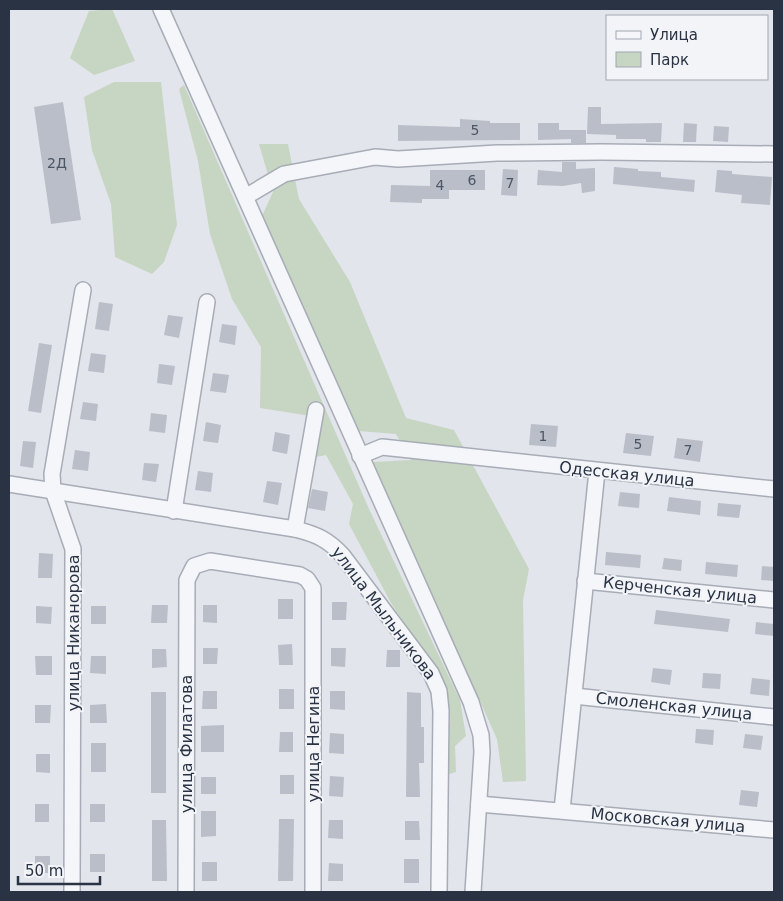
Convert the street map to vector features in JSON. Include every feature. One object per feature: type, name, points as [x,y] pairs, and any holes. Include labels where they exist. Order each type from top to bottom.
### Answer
[{"type":"street","points":[[161,9],[247,196],[360,456],[474,710],[481,735],[482,752],[473,892]]},
{"type":"street","points":[[247,196],[284,174],[376,157],[398,159],[498,153],[602,152],[774,154]]},
{"type":"street","name":"улица Никанорова","points":[[72,892],[73,549],[53,491],[52,474],[83,290]]},
{"type":"street","points":[[174,511],[207,302]]},
{"type":"street","points":[[295,529],[316,410]]},
{"type":"street","name":"Одесская улица","points":[[360,456],[382,447],[774,489]]},
{"type":"street","points":[[562,810],[597,471]]},
{"type":"street","name":"улица Мыльникова","points":[[9,484],[295,529],[323,538],[343,556],[431,673],[439,690],[441,711],[439,892]]},
{"type":"street","name":"улица Филатова","points":[[186,892],[186,596],[190,572],[202,562],[210,561],[300,575],[311,583],[314,596]]},
{"type":"street","name":"Керченская улица","points":[[586,581],[774,600]]},
{"type":"street","name":"улица Негина","points":[[313,892],[314,596]]},
{"type":"street","name":"Смоленская улица","points":[[574,696],[774,717]]},
{"type":"street","name":"Московская улица","points":[[479,804],[774,830]]},
{"type":"green space","points":[[112,9],[135,61],[94,75],[70,58],[89,11]]},
{"type":"green space","points":[[114,82],[161,82],[177,225],[164,262],[152,274],[115,257],[111,204],[92,150],[84,97]]},
{"type":"green space","points":[[184,85],[369,509],[460,700],[466,736],[455,746],[456,772],[446,775],[447,688],[391,603],[349,524],[353,504],[326,455],[316,457],[311,416],[260,408],[261,347],[232,299],[210,234],[198,161],[179,89]]},
{"type":"green space","points":[[259,144],[288,144],[299,199],[350,282],[406,418],[454,430],[529,569],[523,600],[526,781],[503,782],[497,739],[373,462],[411,460],[396,434],[359,431],[262,216],[273,192]]},
{"type":"building","points":[[63,102],[81,220],[51,224],[34,107]]},
{"type":"building","points":[[588,107],[601,107],[601,124],[662,123],[661,142],[646,142],[646,139],[616,139],[616,135],[587,134]]},
{"type":"building","points":[[460,119],[490,121],[490,123],[520,123],[520,140],[398,141],[398,125],[460,127]]},
{"type":"building","points":[[538,123],[559,123],[559,130],[586,130],[586,143],[571,143],[571,139],[538,140]]},
{"type":"building","points":[[684,123],[697,124],[696,142],[683,142]]},
{"type":"building","points":[[714,126],[729,127],[728,142],[713,141]]},
{"type":"building","points":[[562,162],[576,162],[576,169],[595,168],[595,191],[582,193],[581,183],[563,186],[537,185],[538,170],[562,172]]},
{"type":"building","points":[[614,167],[661,172],[661,177],[695,180],[694,192],[613,184]]},
{"type":"building","points":[[503,169],[518,170],[517,196],[501,195]]},
{"type":"building","points":[[430,170],[485,170],[485,190],[449,190],[449,199],[422,199],[422,203],[390,202],[391,185],[430,186]]},
{"type":"building","points":[[717,170],[732,171],[732,174],[772,177],[770,205],[741,203],[742,195],[715,192]]},
{"type":"building","points":[[99,302],[113,304],[109,331],[95,329]]},
{"type":"building","points":[[168,315],[183,317],[179,338],[164,335]]},
{"type":"building","points":[[222,324],[237,326],[235,345],[219,342]]},
{"type":"building","points":[[39,343],[52,345],[41,413],[28,411]]},
{"type":"building","points":[[91,353],[106,355],[104,373],[88,371]]},
{"type":"building","points":[[159,364],[175,366],[172,385],[157,383]]},
{"type":"building","points":[[213,373],[229,375],[226,393],[210,391]]},
{"type":"building","points":[[83,402],[98,404],[96,421],[80,419]]},
{"type":"building","points":[[151,413],[167,415],[165,433],[149,431]]},
{"type":"building","points":[[206,422],[221,425],[218,443],[203,441]]},
{"type":"building","points":[[531,424],[558,426],[556,447],[529,445]]},
{"type":"building","points":[[275,432],[290,435],[287,454],[272,451]]},
{"type":"building","points":[[626,433],[654,436],[651,456],[623,453]]},
{"type":"building","points":[[677,438],[703,441],[700,462],[674,458]]},
{"type":"building","points":[[23,441],[36,442],[33,468],[20,466]]},
{"type":"building","points":[[75,450],[90,452],[88,471],[72,469]]},
{"type":"building","points":[[144,463],[159,464],[156,482],[142,480]]},
{"type":"building","points":[[198,471],[213,473],[211,492],[195,490]]},
{"type":"building","points":[[267,481],[282,483],[278,505],[263,502]]},
{"type":"building","points":[[312,489],[328,492],[325,511],[308,508]]},
{"type":"building","points":[[620,492],[640,494],[639,508],[618,506]]},
{"type":"building","points":[[669,497],[701,501],[700,515],[667,511]]},
{"type":"building","points":[[718,503],[741,505],[739,518],[717,516]]},
{"type":"building","points":[[606,552],[641,555],[640,568],[605,565]]},
{"type":"building","points":[[39,553],[53,554],[52,578],[38,578]]},
{"type":"building","points":[[664,558],[682,560],[681,571],[662,569]]},
{"type":"building","points":[[706,562],[738,565],[737,577],[705,574]]},
{"type":"building","points":[[762,566],[774,567],[774,581],[761,580]]},
{"type":"building","points":[[278,599],[293,599],[293,619],[278,619]]},
{"type":"building","points":[[332,602],[347,602],[346,620],[332,620]]},
{"type":"building","points":[[152,605],[168,605],[167,623],[151,623]]},
{"type":"building","points":[[203,605],[217,605],[217,623],[203,622]]},
{"type":"building","points":[[36,606],[52,607],[51,624],[36,623]]},
{"type":"building","points":[[91,606],[106,606],[106,624],[91,624]]},
{"type":"building","points":[[656,610],[730,619],[728,632],[654,624]]},
{"type":"building","points":[[756,622],[774,624],[774,636],[755,634]]},
{"type":"building","points":[[292,644],[293,665],[279,665],[278,645]]},
{"type":"building","points":[[203,648],[218,648],[217,664],[203,664]]},
{"type":"building","points":[[331,648],[346,648],[345,667],[331,666]]},
{"type":"building","points":[[152,649],[166,649],[167,667],[152,668]]},
{"type":"building","points":[[387,650],[400,650],[400,667],[386,667]]},
{"type":"building","points":[[35,656],[52,656],[52,675],[36,675]]},
{"type":"building","points":[[91,656],[106,656],[106,674],[90,673]]},
{"type":"building","points":[[653,668],[672,670],[670,685],[651,682]]},
{"type":"building","points":[[703,673],[721,674],[720,689],[702,688]]},
{"type":"building","points":[[752,678],[770,680],[769,696],[750,694]]},
{"type":"building","points":[[279,689],[294,689],[294,709],[279,709]]},
{"type":"building","points":[[203,691],[217,691],[217,709],[202,709]]},
{"type":"building","points":[[330,691],[345,691],[345,710],[330,709]]},
{"type":"building","points":[[151,692],[166,692],[166,793],[151,793]]},
{"type":"building","points":[[407,692],[421,693],[421,727],[424,727],[424,763],[419,763],[420,797],[406,797]]},
{"type":"building","points":[[106,704],[107,723],[90,723],[90,705]]},
{"type":"building","points":[[35,705],[51,705],[50,723],[35,723]]},
{"type":"building","points":[[224,725],[224,752],[201,752],[201,726]]},
{"type":"building","points":[[696,729],[714,730],[713,745],[695,743]]},
{"type":"building","points":[[280,732],[293,732],[293,752],[279,752]]},
{"type":"building","points":[[330,733],[344,734],[344,754],[329,753]]},
{"type":"building","points":[[745,734],[763,736],[761,750],[743,748]]},
{"type":"building","points":[[91,743],[106,743],[106,772],[91,772]]},
{"type":"building","points":[[36,754],[50,754],[50,773],[36,772]]},
{"type":"building","points":[[280,775],[294,775],[294,794],[280,794]]},
{"type":"building","points":[[330,776],[344,777],[343,797],[329,796]]},
{"type":"building","points":[[201,777],[216,777],[216,794],[201,794]]},
{"type":"building","points":[[741,790],[759,792],[757,807],[739,805]]},
{"type":"building","points":[[35,804],[49,804],[49,822],[35,822]]},
{"type":"building","points":[[90,804],[105,804],[105,822],[90,822]]},
{"type":"building","points":[[201,811],[216,811],[216,836],[201,837]]},
{"type":"building","points":[[279,819],[294,819],[293,881],[278,881]]},
{"type":"building","points":[[152,820],[166,820],[167,881],[152,881]]},
{"type":"building","points":[[329,820],[343,820],[343,839],[328,838]]},
{"type":"building","points":[[405,821],[419,821],[420,840],[405,840]]},
{"type":"building","points":[[90,854],[105,854],[105,872],[90,872]]},
{"type":"building","points":[[35,856],[50,856],[50,873],[35,873]]},
{"type":"building","points":[[404,859],[419,859],[419,883],[404,883]]},
{"type":"building","points":[[202,862],[217,862],[217,881],[202,881]]},
{"type":"building","points":[[329,863],[343,864],[343,881],[328,881]]}]
